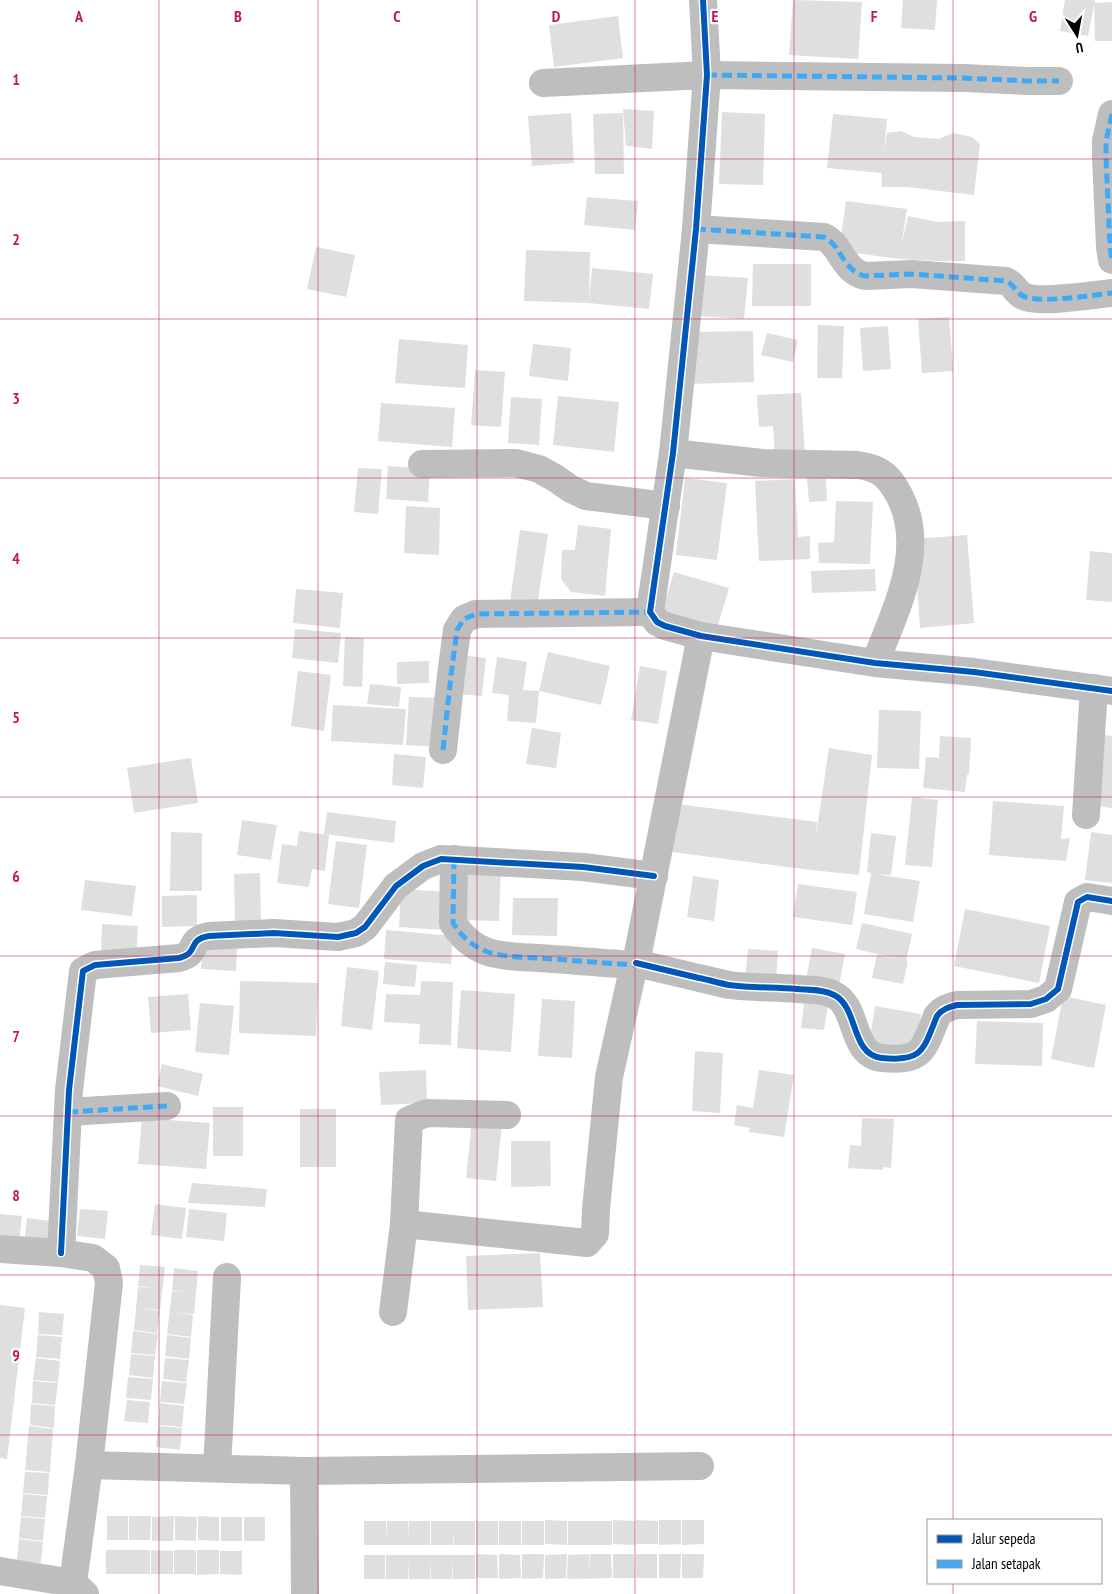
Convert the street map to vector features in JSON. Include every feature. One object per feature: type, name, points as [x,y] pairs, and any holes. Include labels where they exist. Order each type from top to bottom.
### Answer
[{"type":"street","points":[[704,0],[707,75],[696,229],[673,453],[650,612],[657,622],[664,626],[701,636],[875,663],[974,672],[1103,690],[1086,815]]},
{"type":"street","points":[[543,83],[707,75],[1059,81]]},
{"type":"street","points":[[1112,114],[1106,141],[1112,260]]},
{"type":"street","points":[[696,229],[824,237],[831,241],[848,266],[864,276],[912,274],[1006,281],[1011,283],[1016,292],[1024,297],[1041,299],[1112,293]]},
{"type":"street","points":[[673,453],[762,463],[858,465],[871,467],[882,472],[894,485],[907,512],[910,534],[910,564],[899,602],[875,663]]},
{"type":"street","points":[[422,464],[516,463],[539,469],[586,496],[666,506]]},
{"type":"street","points":[[443,750],[457,630],[464,619],[476,614],[650,612]]},
{"type":"street","points":[[404,1224],[587,1243],[595,1234],[609,1077],[654,876],[701,636]]},
{"type":"street","points":[[61,1253],[71,1071],[83,971],[95,965],[186,957],[190,954],[194,941],[201,937],[274,933],[338,937],[356,933],[365,927],[396,886],[424,866],[441,859],[583,867],[654,876]]},
{"type":"street","points":[[454,859],[453,923],[458,932],[481,949],[511,956],[635,964],[728,985],[818,990],[834,994],[848,1009],[863,1047],[879,1058],[904,1059],[920,1052],[937,1016],[950,1006],[1031,1004],[1046,1000],[1058,989],[1078,902],[1087,897],[1112,901]]},
{"type":"street","points":[[68,1112],[167,1106]]},
{"type":"street","points":[[393,1312],[404,1224],[409,1120],[427,1113],[507,1115]]},
{"type":"street","points":[[0,1249],[61,1253],[93,1258],[106,1268],[109,1283],[76,1590],[0,1571]]},
{"type":"street","points":[[217,1468],[227,1277]]},
{"type":"street","points":[[89,1465],[304,1471],[700,1466]]},
{"type":"street","points":[[304,1471],[305,1594]]},
{"type":"building","points":[[793,0],[862,2],[858,59],[789,55]]},
{"type":"building","points":[[903,0],[937,0],[935,30],[901,28]]},
{"type":"building","points":[[1065,0],[1095,0],[1088,36],[1060,31]]},
{"type":"building","points":[[1112,2],[1112,41],[1095,41],[1094,3]]},
{"type":"building","points":[[618,16],[623,58],[554,67],[549,25]]},
{"type":"building","points":[[623,109],[654,111],[652,149],[626,146]]},
{"type":"building","points":[[722,112],[765,114],[763,185],[719,184]]},
{"type":"building","points":[[571,113],[574,163],[532,166],[528,116]]},
{"type":"building","points":[[623,113],[624,174],[595,174],[593,114]]},
{"type":"building","points":[[833,114],[887,119],[884,152],[887,133],[901,131],[914,137],[939,139],[953,133],[972,137],[980,144],[974,195],[907,187],[882,187],[882,173],[827,168]]},
{"type":"building","points":[[587,197],[638,201],[635,230],[584,225]]},
{"type":"building","points":[[846,201],[907,209],[901,247],[908,216],[937,222],[965,221],[965,261],[900,259],[839,251]]},
{"type":"building","points":[[316,247],[355,255],[346,297],[307,289]]},
{"type":"building","points":[[526,250],[590,252],[589,299],[592,268],[653,274],[649,309],[588,303],[524,301]]},
{"type":"building","points":[[753,264],[811,264],[811,306],[752,306]]},
{"type":"building","points":[[700,275],[748,278],[744,319],[696,316]]},
{"type":"building","points":[[949,317],[953,371],[922,373],[918,319]]},
{"type":"building","points":[[818,325],[844,326],[842,378],[817,378]]},
{"type":"building","points":[[888,326],[891,369],[863,371],[860,328]]},
{"type":"building","points":[[753,331],[754,382],[690,384],[690,332]]},
{"type":"building","points":[[767,333],[798,340],[793,362],[761,355]]},
{"type":"building","points":[[399,339],[468,345],[465,388],[395,383]]},
{"type":"building","points":[[533,344],[571,348],[568,381],[529,376]]},
{"type":"building","points":[[475,370],[505,372],[501,427],[471,425]]},
{"type":"building","points":[[801,393],[805,455],[775,457],[773,426],[759,427],[757,395]]},
{"type":"building","points":[[558,396],[619,402],[614,452],[553,445]]},
{"type":"building","points":[[511,397],[542,399],[539,445],[508,443]]},
{"type":"building","points":[[381,403],[455,408],[452,447],[378,441]]},
{"type":"building","points":[[388,466],[430,469],[428,502],[386,499]]},
{"type":"building","points":[[825,467],[827,501],[809,502],[806,468]]},
{"type":"building","points":[[358,468],[382,469],[378,514],[354,512]]},
{"type":"building","points":[[685,478],[727,483],[717,560],[676,555]]},
{"type":"building","points":[[795,479],[798,537],[810,536],[810,559],[759,561],[755,481]]},
{"type":"building","points":[[836,501],[873,502],[870,564],[819,563],[818,543],[834,542]]},
{"type":"building","points":[[406,506],[440,508],[439,555],[404,553]]},
{"type":"building","points":[[578,525],[611,529],[605,596],[571,592],[561,579],[562,550],[575,550]]},
{"type":"building","points":[[520,530],[548,534],[537,606],[510,602]]},
{"type":"building","points":[[967,535],[974,623],[920,628],[914,539]]},
{"type":"building","points":[[1090,551],[1112,553],[1112,602],[1086,600]]},
{"type":"building","points":[[875,569],[876,591],[812,593],[811,571]]},
{"type":"building","points":[[674,572],[729,588],[717,628],[662,612]]},
{"type":"building","points":[[296,589],[343,593],[340,628],[293,623]]},
{"type":"building","points":[[295,629],[341,633],[338,663],[292,658]]},
{"type":"building","points":[[345,637],[364,638],[362,687],[343,686]]},
{"type":"building","points":[[548,652],[610,666],[601,705],[539,691]]},
{"type":"building","points":[[460,655],[486,658],[482,696],[456,694]]},
{"type":"building","points":[[497,657],[527,662],[523,690],[539,691],[536,723],[507,721],[509,695],[492,693]]},
{"type":"building","points":[[429,661],[429,683],[397,684],[397,662]]},
{"type":"building","points":[[640,666],[667,671],[658,724],[631,720]]},
{"type":"building","points":[[298,671],[331,675],[324,731],[291,726]]},
{"type":"building","points":[[370,684],[401,687],[399,707],[367,704]]},
{"type":"building","points":[[409,697],[443,698],[440,747],[406,745]]},
{"type":"building","points":[[333,705],[406,709],[403,745],[331,741]]},
{"type":"building","points":[[879,710],[921,711],[919,769],[877,768]]},
{"type":"building","points":[[532,728],[561,733],[556,768],[526,764]]},
{"type":"building","points":[[1099,734],[1112,736],[1112,808],[1090,805]]},
{"type":"building","points":[[940,736],[971,738],[969,774],[967,775],[965,792],[923,788],[926,757],[939,758]]},
{"type":"building","points":[[829,748],[872,755],[859,875],[672,852],[678,804],[817,822],[816,835]]},
{"type":"building","points":[[394,754],[426,757],[423,788],[392,785]]},
{"type":"building","points":[[191,758],[198,803],[134,813],[127,768]]},
{"type":"building","points":[[912,797],[938,800],[932,867],[905,865]]},
{"type":"building","points":[[993,801],[1064,806],[1061,839],[1070,838],[1066,861],[989,855]]},
{"type":"building","points":[[327,812],[396,821],[394,843],[324,834]]},
{"type":"building","points":[[242,820],[277,825],[271,860],[237,855]]},
{"type":"building","points":[[299,831],[329,835],[325,871],[312,869],[309,887],[277,883],[282,844],[297,846]]},
{"type":"building","points":[[171,832],[202,833],[202,891],[170,891]]},
{"type":"building","points":[[1091,832],[1112,835],[1112,883],[1085,880]]},
{"type":"building","points":[[871,833],[896,836],[891,875],[875,874],[920,881],[913,922],[864,914],[871,873],[867,872]]},
{"type":"building","points":[[336,841],[367,845],[359,908],[328,904]]},
{"type":"building","points":[[461,868],[501,869],[499,921],[459,920]]},
{"type":"building","points":[[260,873],[261,923],[235,924],[234,874]]},
{"type":"building","points":[[693,876],[719,880],[714,921],[687,917]]},
{"type":"building","points":[[85,880],[136,886],[132,916],[81,910]]},
{"type":"building","points":[[798,884],[857,892],[852,925],[793,917]]},
{"type":"building","points":[[401,889],[447,892],[444,930],[399,927]]},
{"type":"building","points":[[197,895],[197,926],[162,927],[162,896]]},
{"type":"building","points":[[513,898],[558,898],[557,936],[512,935]]},
{"type":"building","points":[[965,909],[1050,926],[1039,983],[954,966]]},
{"type":"building","points":[[862,923],[912,934],[903,984],[872,978],[877,955],[902,960],[856,949]]},
{"type":"building","points":[[102,924],[138,926],[136,957],[101,955]]},
{"type":"building","points":[[386,930],[453,936],[451,964],[384,959]]},
{"type":"building","points":[[202,947],[237,949],[236,971],[201,969]]},
{"type":"building","points":[[812,948],[845,954],[839,986],[806,980]]},
{"type":"building","points":[[748,949],[778,951],[776,980],[745,978]]},
{"type":"building","points":[[385,962],[417,965],[415,987],[383,984]]},
{"type":"building","points":[[347,967],[379,971],[372,1030],[341,1026]]},
{"type":"building","points":[[240,981],[318,983],[316,1036],[239,1033]]},
{"type":"building","points":[[421,981],[453,982],[451,1045],[419,1044],[420,1024],[384,1022],[386,994],[420,995]]},
{"type":"building","points":[[461,990],[515,994],[511,1052],[457,1048]]},
{"type":"building","points":[[188,994],[191,1030],[151,1033],[148,997]]},
{"type":"building","points":[[1063,996],[1106,1005],[1094,1068],[1051,1059]]},
{"type":"building","points":[[542,999],[575,1001],[572,1058],[538,1056]]},
{"type":"building","points":[[200,1003],[234,1006],[229,1055],[195,1052]]},
{"type":"building","points":[[804,1003],[828,1006],[824,1030],[801,1028]]},
{"type":"building","points":[[875,1006],[921,1014],[915,1051],[869,1044]]},
{"type":"building","points":[[977,1021],[1043,1023],[1042,1066],[975,1064]]},
{"type":"building","points":[[695,1051],[723,1053],[720,1113],[692,1111]]},
{"type":"building","points":[[162,1064],[203,1074],[198,1096],[157,1086]]},
{"type":"building","points":[[426,1070],[427,1103],[381,1105],[379,1072]]},
{"type":"building","points":[[759,1070],[794,1075],[784,1137],[749,1132],[750,1128],[734,1125],[737,1105],[753,1108]]},
{"type":"building","points":[[213,1107],[243,1107],[243,1156],[213,1156]]},
{"type":"building","points":[[300,1109],[336,1109],[336,1167],[300,1167]]},
{"type":"building","points":[[142,1118],[210,1123],[206,1169],[138,1164]]},
{"type":"building","points":[[862,1118],[894,1119],[891,1168],[883,1167],[883,1170],[848,1168],[850,1145],[861,1146]]},
{"type":"building","points":[[472,1121],[502,1124],[496,1181],[466,1178]]},
{"type":"building","points":[[511,1141],[550,1141],[551,1186],[511,1187]]},
{"type":"building","points":[[192,1183],[267,1189],[265,1207],[188,1203]]},
{"type":"building","points":[[155,1204],[186,1208],[182,1239],[151,1235]]},
{"type":"building","points":[[80,1209],[108,1211],[105,1239],[77,1236]]},
{"type":"building","points":[[189,1209],[227,1213],[224,1241],[186,1237]]},
{"type":"building","points":[[0,1214],[22,1216],[19,1243],[0,1241]]},
{"type":"building","points":[[27,1218],[50,1221],[47,1246],[24,1244]]},
{"type":"building","points":[[540,1253],[543,1307],[468,1310],[466,1256]]},
{"type":"building","points":[[140,1265],[165,1267],[160,1310],[139,1308],[160,1311],[157,1333],[134,1330],[138,1287],[152,1288],[138,1286]]},
{"type":"building","points":[[174,1268],[198,1271],[194,1314],[176,1313],[193,1315],[191,1337],[167,1334],[172,1291],[186,1292],[172,1290]]},
{"type":"building","points":[[0,1305],[25,1308],[7,1459],[0,1458]]},
{"type":"building","points":[[39,1312],[64,1314],[62,1335],[38,1334]]},
{"type":"building","points":[[133,1331],[158,1334],[155,1355],[131,1353]]},
{"type":"building","points":[[38,1335],[62,1337],[60,1359],[36,1357]]},
{"type":"building","points":[[167,1335],[191,1338],[189,1359],[165,1356]]},
{"type":"building","points":[[131,1354],[155,1356],[153,1378],[129,1375]]},
{"type":"building","points":[[36,1358],[60,1361],[58,1382],[33,1380]]},
{"type":"building","points":[[165,1358],[189,1360],[186,1382],[163,1379]]},
{"type":"building","points":[[128,1377],[153,1379],[151,1400],[126,1398]]},
{"type":"building","points":[[33,1381],[58,1383],[55,1405],[32,1403]]},
{"type":"building","points":[[162,1381],[187,1383],[184,1404],[160,1402]]},
{"type":"building","points":[[127,1400],[150,1402],[148,1423],[124,1421]]},
{"type":"building","points":[[160,1403],[184,1406],[182,1427],[158,1425]]},
{"type":"building","points":[[31,1404],[55,1406],[54,1428],[30,1425]]},
{"type":"building","points":[[29,1426],[53,1429],[50,1472],[25,1470]]},
{"type":"building","points":[[158,1426],[182,1428],[180,1450],[156,1447]]},
{"type":"building","points":[[25,1472],[49,1473],[48,1495],[23,1493]]},
{"type":"building","points":[[23,1494],[47,1496],[45,1518],[21,1516]]},
{"type":"building","points":[[107,1516],[128,1516],[128,1540],[107,1540]]},
{"type":"building","points":[[129,1516],[151,1516],[150,1540],[129,1540]]},
{"type":"building","points":[[174,1516],[173,1541],[152,1541],[152,1517]]},
{"type":"building","points":[[175,1516],[197,1517],[196,1541],[175,1540]]},
{"type":"building","points":[[198,1516],[219,1517],[219,1541],[198,1540]]},
{"type":"building","points":[[21,1517],[45,1519],[43,1541],[19,1538]]},
{"type":"building","points":[[221,1517],[242,1517],[242,1541],[221,1541]]},
{"type":"building","points":[[244,1517],[265,1517],[265,1541],[244,1541]]},
{"type":"building","points":[[545,1520],[567,1521],[567,1545],[545,1544]]},
{"type":"building","points":[[613,1520],[635,1521],[635,1545],[613,1544]]},
{"type":"building","points":[[636,1520],[658,1521],[658,1544],[636,1544]]},
{"type":"building","points":[[659,1520],[681,1520],[681,1544],[659,1545]]},
{"type":"building","points":[[682,1520],[704,1520],[704,1544],[682,1545]]},
{"type":"building","points":[[364,1521],[386,1521],[386,1538],[387,1521],[408,1521],[408,1538],[409,1521],[430,1521],[430,1545],[364,1545]]},
{"type":"building","points":[[431,1521],[475,1521],[475,1545],[454,1545],[453,1530],[453,1545],[431,1545]]},
{"type":"building","points":[[476,1521],[498,1521],[498,1545],[476,1545]]},
{"type":"building","points":[[499,1521],[521,1521],[521,1545],[499,1545]]},
{"type":"building","points":[[522,1521],[544,1521],[544,1545],[522,1545]]},
{"type":"building","points":[[568,1521],[612,1521],[612,1545],[568,1545]]},
{"type":"building","points":[[19,1539],[43,1542],[41,1563],[17,1561]]},
{"type":"building","points":[[106,1550],[150,1550],[150,1574],[106,1574]]},
{"type":"building","points":[[151,1550],[173,1551],[173,1574],[151,1574]]},
{"type":"building","points":[[174,1550],[196,1550],[196,1574],[174,1574]]},
{"type":"building","points":[[197,1550],[219,1550],[219,1574],[197,1575]]},
{"type":"building","points":[[220,1551],[242,1551],[242,1575],[220,1574]]},
{"type":"building","points":[[476,1554],[497,1555],[498,1578],[476,1578]]},
{"type":"building","points":[[499,1554],[520,1555],[521,1578],[499,1579]]},
{"type":"building","points":[[522,1554],[544,1554],[543,1578],[522,1579]]},
{"type":"building","points":[[567,1554],[566,1578],[545,1579],[545,1555]]},
{"type":"building","points":[[589,1554],[589,1570],[590,1554],[611,1554],[612,1578],[567,1579],[568,1555]]},
{"type":"building","points":[[613,1554],[634,1554],[635,1578],[613,1578]]},
{"type":"building","points":[[636,1554],[657,1554],[657,1578],[636,1578]]},
{"type":"building","points":[[659,1554],[681,1554],[680,1578],[659,1578]]},
{"type":"building","points":[[682,1554],[704,1554],[703,1578],[682,1578]]},
{"type":"building","points":[[364,1555],[385,1555],[385,1579],[364,1579]]},
{"type":"building","points":[[386,1555],[475,1555],[475,1579],[453,1579],[453,1561],[452,1579],[431,1579],[430,1559],[430,1579],[409,1579],[408,1561],[408,1579],[386,1579]]},
{"type":"marked path","points":[[707,75],[1059,81]]},
{"type":"marked path","points":[[1112,114],[1106,141],[1112,260]]},
{"type":"marked path","points":[[696,229],[824,237],[835,246],[851,269],[865,276],[912,274],[1006,281],[1023,296],[1041,299],[1112,293]]},
{"type":"marked path","points":[[443,750],[457,630],[464,619],[476,614],[650,612]]},
{"type":"marked path","points":[[454,859],[453,923],[464,937],[477,947],[494,954],[506,956],[634,965]]},
{"type":"marked path","points":[[68,1112],[167,1106]]},
{"type":"cycle path","points":[[703,0],[707,75],[696,229],[673,453],[650,612],[657,622],[665,626],[701,636],[875,663],[974,672],[1112,691]]},
{"type":"cycle path","points":[[61,1253],[69,1090],[83,971],[95,965],[179,958],[189,953],[198,940],[209,936],[274,933],[338,937],[356,933],[365,927],[396,886],[423,866],[441,859],[583,867],[654,876]]},
{"type":"cycle path","points":[[636,963],[729,985],[816,990],[830,993],[842,1001],[848,1009],[859,1040],[872,1055],[882,1058],[906,1058],[920,1051],[937,1016],[948,1008],[957,1005],[1031,1004],[1046,999],[1058,989],[1078,902],[1087,897],[1112,901]]}]
